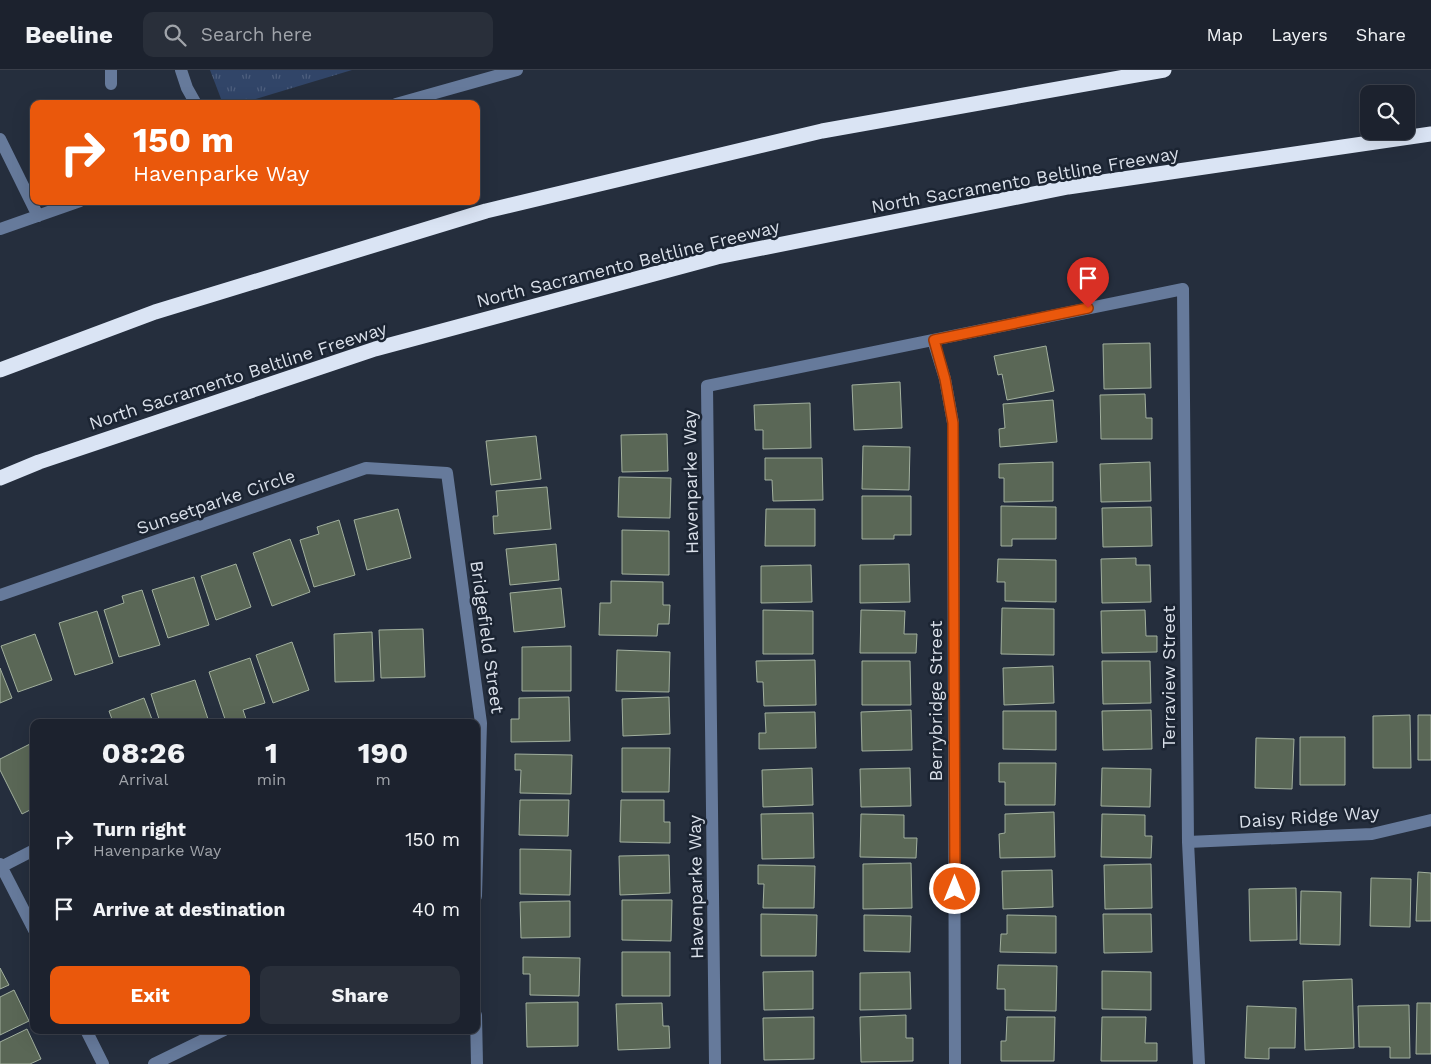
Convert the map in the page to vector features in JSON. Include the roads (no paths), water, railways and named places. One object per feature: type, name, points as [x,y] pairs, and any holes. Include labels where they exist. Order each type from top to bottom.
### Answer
[{"type":"highway","points":[[0,370],[155,312],[486,211],[822,131],[1164,70]]},
{"type":"highway","name":"North Sacramento Beltline Freeway","points":[[0,478],[39,462],[375,349],[717,257],[1068,187],[1431,134]]},
{"type":"street","points":[[110,70],[111,84]]},
{"type":"street","points":[[182,70],[187,88],[194,100]]},
{"type":"street","points":[[408,100],[491,73],[517,70]]},
{"type":"street","points":[[0,139],[30,200]]},
{"type":"street","points":[[33,205],[38,216]]},
{"type":"street","points":[[0,229],[69,205]]},
{"type":"street","name":"Havenparke Way","points":[[715,1064],[707,386],[1183,288]]},
{"type":"street","name":"Terraview Street","points":[[1183,288],[1188,842],[1198,1064]]},
{"type":"street","name":"Berrybridge Street","points":[[934,340],[945,379],[953,423],[955,1064]]},
{"type":"street","name":"Sunsetparke Circle","points":[[0,595],[366,468],[448,473]]},
{"type":"street","name":"Bridgefield Street","points":[[448,473],[479,719]]},
{"type":"street","name":"Daisy Ridge Way","points":[[1188,842],[1372,834],[1431,820]]},
{"type":"street","points":[[30,852],[1,866],[30,922]]},
{"type":"street","points":[[88,1034],[103,1064]]},
{"type":"street","points":[[154,1064],[216,1034]]},
{"type":"street","points":[[476,1034],[477,1064]]}]
